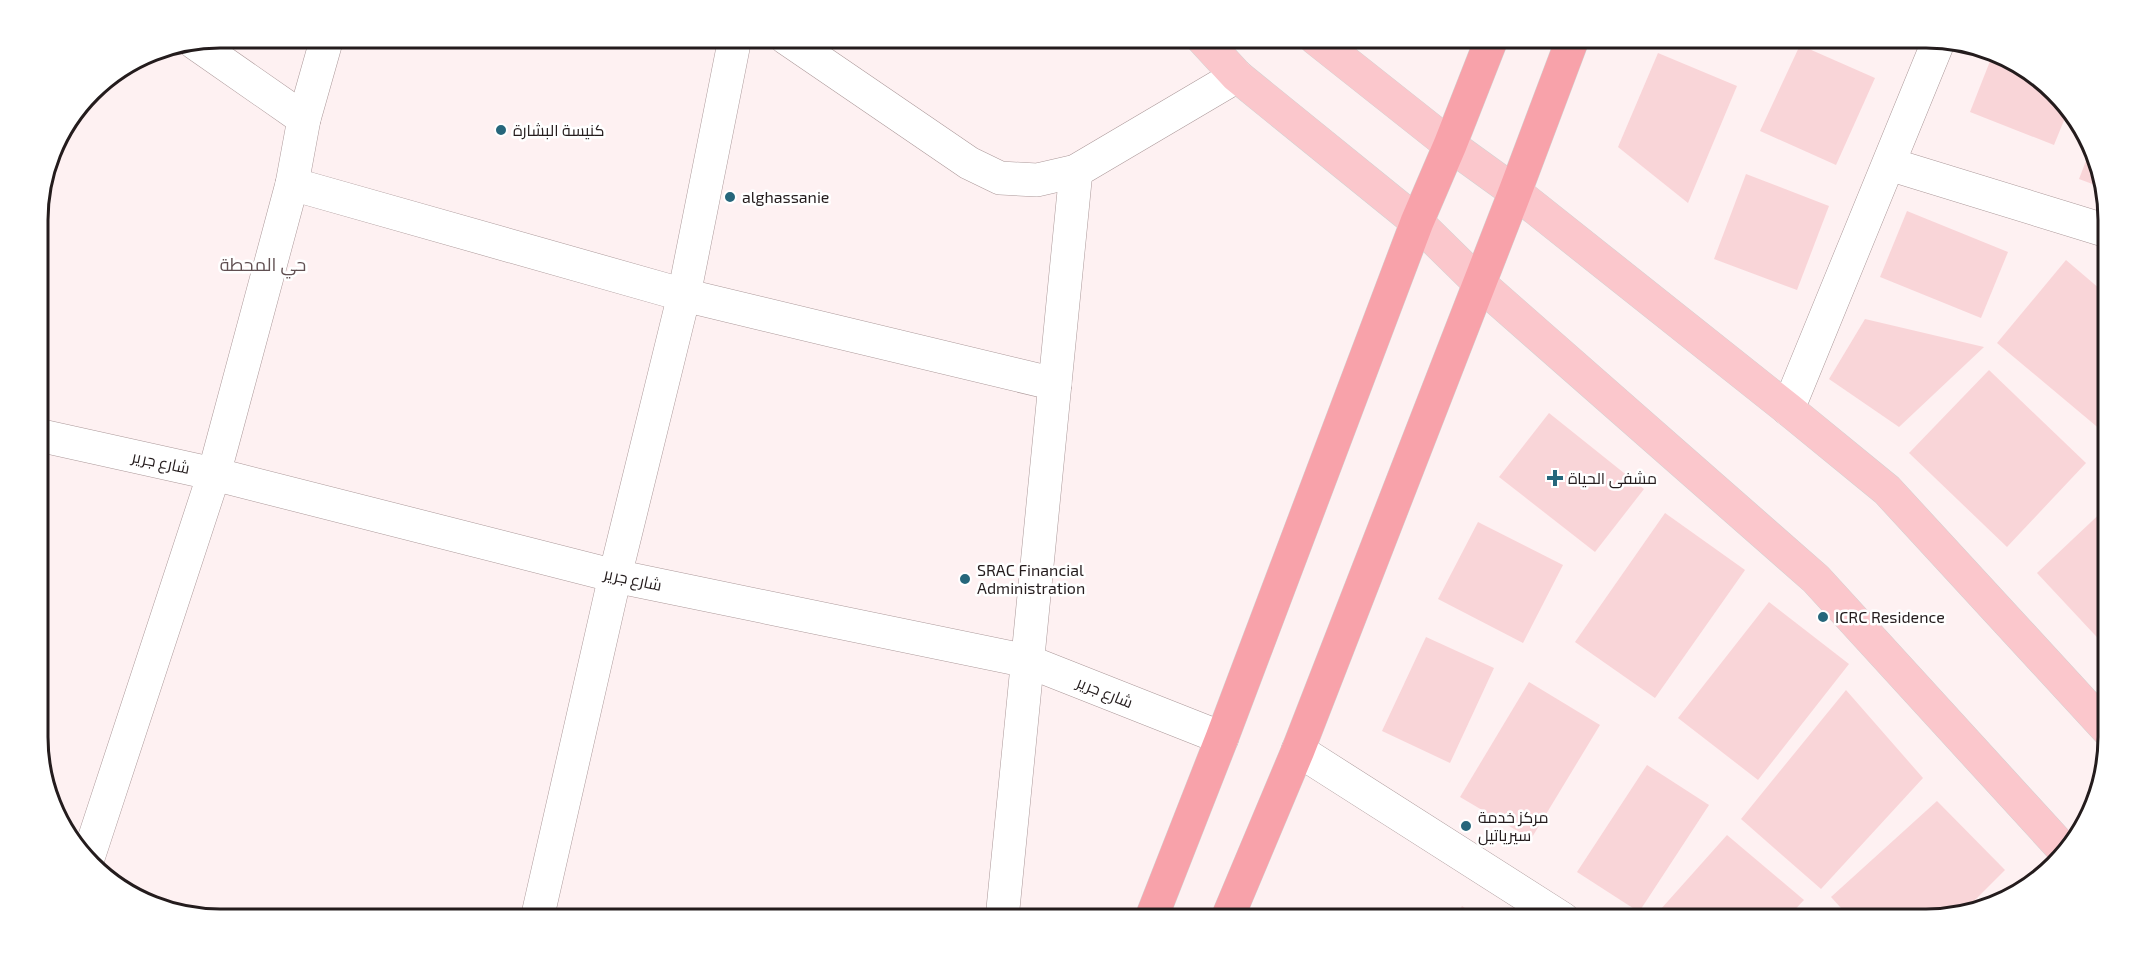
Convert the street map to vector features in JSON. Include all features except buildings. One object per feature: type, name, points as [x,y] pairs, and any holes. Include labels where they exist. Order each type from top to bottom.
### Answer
[{"type":"highway","points":[[1155,909],[1417,222],[1488,48]]},
{"type":"highway","points":[[1231,909],[1298,750],[1569,48]]},
{"type":"main road","points":[[1211,48],[1237,76],[1417,222],[1479,283],[1816,579],[2059,846]]},
{"type":"main road","points":[[1328,48],[1450,145],[1515,192],[1788,408],[1887,490],[2098,719]]},
{"type":"street","points":[[91,850],[214,474],[292,184],[304,119],[324,48]]},
{"type":"street","points":[[539,909],[615,576],[684,295],[733,48]]},
{"type":"street","points":[[801,48],[969,163],[1000,178],[1037,180],[1076,171],[1237,76]]},
{"type":"street","points":[[1788,408],[1936,48]]},
{"type":"street","points":[[203,49],[304,119]]},
{"type":"street","points":[[1889,164],[2098,228]]},
{"type":"street","points":[[1003,909],[1076,171]]},
{"type":"street","points":[[292,184],[684,295],[1055,384]]},
{"type":"street","name":"شارع جرير","points":[[48,437],[214,474],[615,576],[1027,661],[1222,738]]},
{"type":"street","points":[[1298,750],[1547,909]]},
{"type":"place","name":"كنيسة البشارة","points":[[501,130]]},
{"type":"place","name":"alghassanie","points":[[730,197]]},
{"type":"place","name":"مشفى الحياة","points":[[1555,478]]},
{"type":"place","name":"SRAC Financial Administration","points":[[965,579]]},
{"type":"place","name":"ICRC Residence","points":[[1823,617]]},
{"type":"place","name":"مركز خدمة سيرياتيل","points":[[1466,826]]},
{"type":"district","name":"حي المحطة","points":[[263,265]]}]
